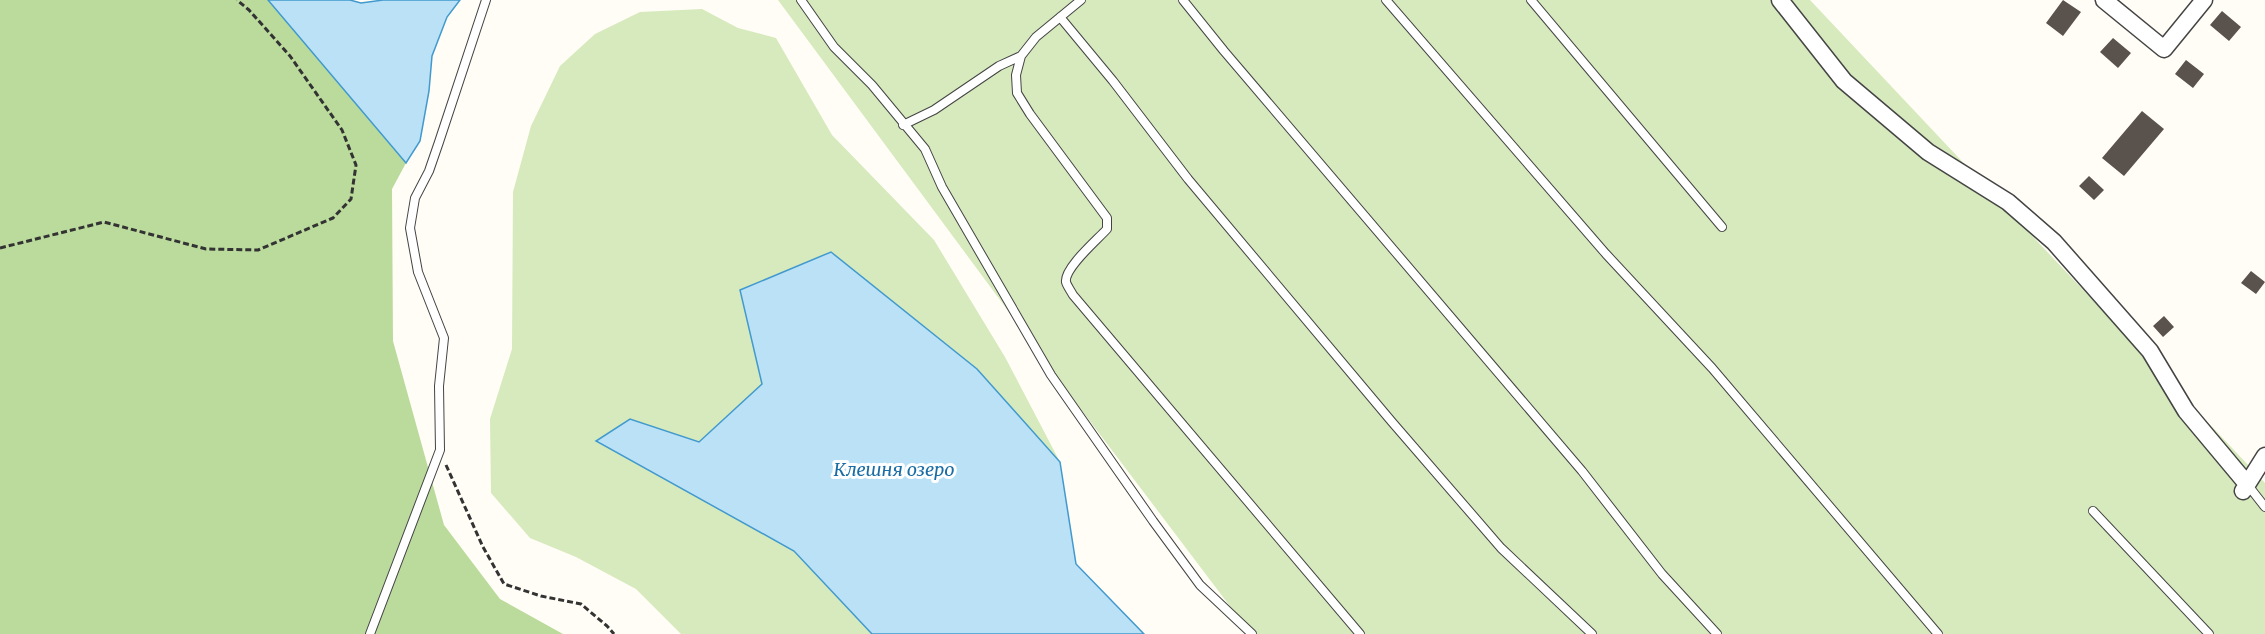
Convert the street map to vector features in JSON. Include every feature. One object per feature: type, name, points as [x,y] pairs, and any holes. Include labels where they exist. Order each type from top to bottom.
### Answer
[{"type":"street","points":[[1780,0],[1845,81],[1928,152],[2008,202],[2054,242],[2150,351],[2186,411],[2245,488],[2265,456]]},
{"type":"street","points":[[2104,0],[2164,49],[2204,0]]},
{"type":"lane","points":[[370,634],[440,450],[439,386],[444,338],[418,272],[410,228],[415,198],[436,152],[486,0]]},
{"type":"lane","points":[[801,0],[834,46],[872,85],[903,125],[925,148],[942,187],[1051,375],[1200,585],[1252,634]]},
{"type":"lane","points":[[1081,0],[1036,37],[1021,56],[1016,75],[1017,93],[1030,114],[1107,218],[1107,229],[1072,266],[1067,273],[1066,283],[1073,295],[1360,634]]},
{"type":"lane","points":[[1183,0],[1582,471],[1662,574],[1717,634]]},
{"type":"lane","points":[[1386,0],[1606,254],[1712,368],[1938,634]]},
{"type":"lane","points":[[1531,0],[1722,227]]},
{"type":"lane","points":[[1060,17],[1113,81],[1188,179],[1392,422],[1501,548],[1592,634]]},
{"type":"lane","points":[[903,125],[934,110],[999,66],[1021,56]]},
{"type":"lane","points":[[2245,488],[2265,507]]},
{"type":"lane","points":[[2093,512],[2209,634]]},
{"type":"path","points":[[0,248],[104,222],[206,249],[258,250],[333,218],[351,199],[356,165],[342,130],[290,56],[249,10],[237,0]]},
{"type":"path","points":[[440,450],[483,547],[504,584],[541,596],[581,604],[614,634]]},
{"type":"green space","points":[[0,0],[268,0],[406,163],[392,189],[393,341],[444,525],[500,599],[563,634],[0,634]]},
{"type":"green space","points":[[778,0],[1810,0],[2265,483],[2265,634],[1251,634],[1083,412]]},
{"type":"green space","points":[[702,9],[738,28],[776,38],[832,135],[934,240],[1005,357],[1060,462],[977,369],[740,291],[762,384],[699,443],[630,419],[596,441],[794,551],[872,634],[681,634],[636,589],[576,557],[530,538],[491,493],[490,419],[512,349],[513,192],[531,126],[560,66],[595,34],[640,12]]},
{"type":"water","points":[[268,0],[350,0],[361,3],[383,0],[460,0],[447,17],[432,56],[429,91],[420,141],[406,163]]},
{"type":"water","name":"Клешня озеро","points":[[831,252],[977,369],[1060,462],[1076,564],[1144,634],[872,634],[794,551],[596,441],[630,419],[699,442],[762,384],[740,290]]},
{"type":"building","points":[[2063,0],[2081,12],[2063,36],[2046,23]]},
{"type":"building","points":[[2222,11],[2241,27],[2229,41],[2210,25]]},
{"type":"building","points":[[2113,38],[2131,53],[2118,68],[2100,52]]},
{"type":"building","points":[[2186,60],[2204,74],[2193,88],[2175,74]]},
{"type":"building","points":[[2142,111],[2164,129],[2124,176],[2102,158]]},
{"type":"building","points":[[2089,176],[2104,190],[2094,200],[2079,186]]},
{"type":"building","points":[[2251,271],[2265,282],[2256,294],[2241,283]]},
{"type":"building","points":[[2164,316],[2174,327],[2163,337],[2153,326]]}]
